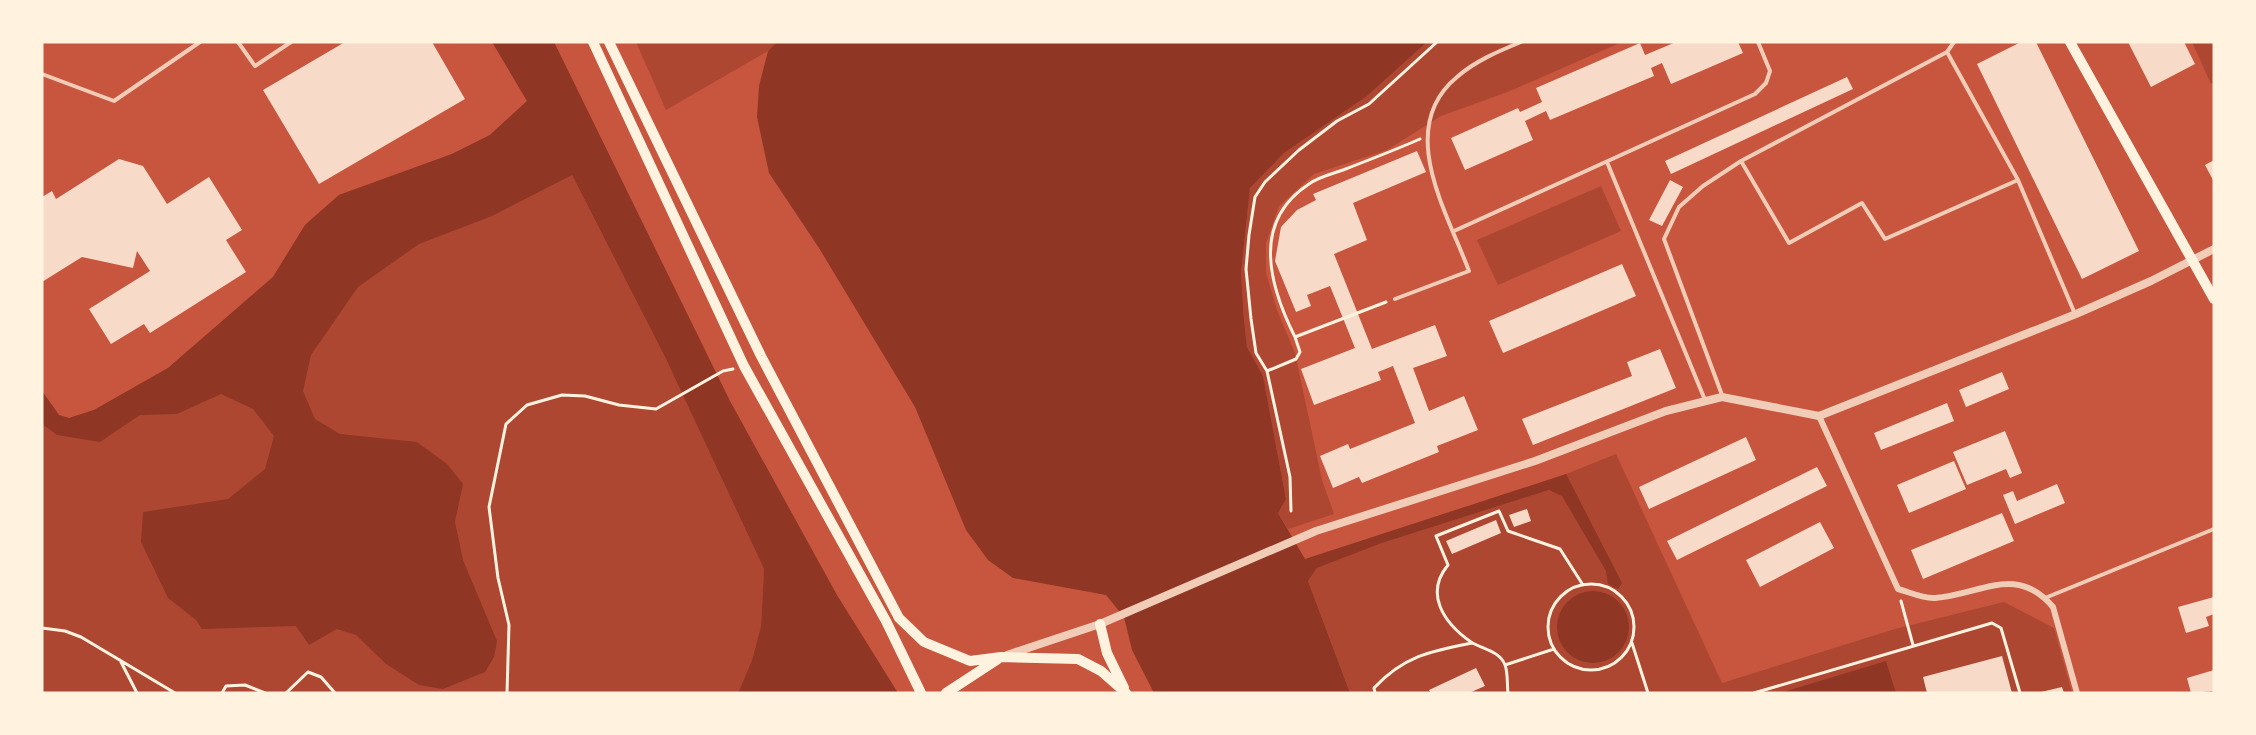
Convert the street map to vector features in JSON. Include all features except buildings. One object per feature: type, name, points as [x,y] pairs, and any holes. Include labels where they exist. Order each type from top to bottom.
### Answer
[{"type":"main road","points":[[592,42],[744,366],[886,621],[921,693]]},
{"type":"main road","points":[[609,42],[761,356],[899,618],[924,642],[943,652],[970,661],[1001,657],[1078,659],[1101,671],[1127,693]]},
{"type":"main road","points":[[2070,42],[2214,299]]},
{"type":"main road","points":[[1100,624],[1113,669],[1127,693]]},
{"type":"main road","points":[[946,693],[1001,657]]},
{"type":"street","points":[[1001,657],[1100,624],[1316,531],[1535,461],[1666,411],[1722,397],[1819,416],[2076,314],[2214,249]]},
{"type":"street","points":[[1819,416],[1898,589],[1933,598],[2004,583],[2027,586],[2045,598],[2053,608],[2077,693]]},
{"type":"lane","points":[[42,74],[114,101],[200,42]]},
{"type":"lane","points":[[238,42],[255,66],[291,42]]},
{"type":"lane","points":[[1395,299],[1469,271],[1427,158],[1427,128],[1438,96],[1457,76],[1492,55],[1521,42]]},
{"type":"lane","points":[[1454,231],[1755,93],[1766,83],[1770,71],[1758,42]]},
{"type":"lane","points":[[1722,397],[1664,239],[1679,207],[1702,186],[1741,161],[1947,52],[1954,42]]},
{"type":"lane","points":[[1947,52],[2018,180],[2076,314]]},
{"type":"lane","points":[[1741,161],[1789,243],[1862,203],[1885,239],[2018,180]]},
{"type":"lane","points":[[1607,162],[1705,400]]},
{"type":"lane","points":[[2045,598],[2214,529]]},
{"type":"path","points":[[1291,511],[1290,477],[1267,372],[1256,353],[1246,269],[1248,235],[1256,197],[1265,182],[1299,150],[1337,121],[1369,104],[1437,42]]},
{"type":"path","points":[[1267,372],[1296,359],[1300,352],[1281,310],[1271,273],[1269,247],[1283,208],[1309,183],[1427,135]]},
{"type":"path","points":[[1294,336],[1395,299]]},
{"type":"path","points":[[507,693],[508,625],[498,578],[489,507],[506,424],[527,405],[562,395],[585,396],[619,405],[656,409],[723,371]]},
{"type":"path","points":[[1508,693],[1505,665],[1495,653],[1472,642],[1450,625],[1437,601],[1438,577],[1448,565],[1436,536],[1499,511],[1508,531],[1560,549],[1583,585]]},
{"type":"path","points":[[1632,643],[1614,664],[1601,670],[1574,667],[1562,660],[1549,636],[1548,622],[1552,609],[1565,594],[1583,585],[1596,584],[1620,595],[1634,617],[1632,643],[1648,693]]},
{"type":"path","points":[[1898,589],[1912,645]]},
{"type":"path","points":[[1754,693],[1992,623],[2001,628],[2020,693]]},
{"type":"path","points":[[42,628],[73,634],[175,693]]},
{"type":"path","points":[[1376,693],[1374,688],[1405,661],[1432,651],[1472,642]]},
{"type":"path","points":[[1505,665],[1554,649]]},
{"type":"path","points":[[119,659],[137,693]]},
{"type":"path","points":[[286,693],[308,672],[321,677],[335,693]]},
{"type":"path","points":[[222,693],[226,686],[245,685],[266,693]]},
{"type":"shaded area","points":[[492,42],[554,42],[730,401],[837,595],[898,693],[738,693],[752,660],[761,626],[764,569],[665,357],[572,175],[492,216],[419,244],[358,287],[311,355],[303,391],[315,419],[340,434],[417,442],[447,464],[463,484],[455,522],[463,560],[497,641],[494,657],[485,672],[443,689],[419,685],[386,664],[356,635],[337,629],[309,645],[296,626],[202,629],[196,620],[168,598],[141,542],[143,512],[228,499],[265,469],[274,436],[253,409],[221,394],[177,414],[140,415],[100,442],[57,435],[42,424],[42,391],[59,415],[69,418],[94,410],[168,368],[273,277],[305,225],[339,195],[452,154],[490,135],[527,101]]},
{"type":"shaded area","points":[[636,42],[777,42],[768,51],[666,110]]},
{"type":"shaded area","points":[[777,42],[1427,42],[1367,96],[1284,153],[1250,188],[1241,273],[1244,320],[1247,347],[1263,376],[1286,499],[1278,513],[1305,559],[1566,474],[1622,583],[1618,589],[1608,584],[1606,571],[1562,496],[1549,490],[1382,543],[1317,568],[1308,581],[1350,693],[1154,693],[1132,650],[1124,617],[1106,595],[1013,578],[988,560],[966,530],[915,407],[819,248],[769,173],[757,117],[759,86],[768,51]]},
{"type":"shaded area","points":[[1427,42],[1622,42],[1510,91],[1441,116],[1387,150],[1314,174],[1279,206],[1266,243],[1266,273],[1277,310],[1295,353],[1322,480],[1334,514],[1288,529],[1278,513],[1286,499],[1263,376],[1247,347],[1241,273],[1250,188],[1284,153],[1367,96]]},
{"type":"shaded area","points":[[2192,42],[2214,42],[2214,82],[2211,84]]},
{"type":"shaded area","points":[[527,101],[572,175],[665,357],[764,569],[761,626],[752,660],[738,693],[42,693],[42,391],[59,415],[69,418],[94,410],[168,368],[273,277],[305,225],[339,195],[452,154],[490,135]]},
{"type":"shaded area","points":[[1601,186],[1621,231],[1498,285],[1477,240]]},
{"type":"shaded area","points":[[1616,454],[1722,683],[1895,629],[2004,602],[2054,628],[2072,693],[1350,693],[1308,581],[1317,568],[1382,543],[1549,490],[1566,474]]},
{"type":"shaded area","points":[[1593,591],[1613,597],[1623,607],[1629,627],[1623,647],[1613,657],[1593,663],[1573,657],[1563,647],[1557,627],[1563,607],[1573,597]]},
{"type":"shaded area","points":[[1886,661],[1896,693],[1780,693]]}]
